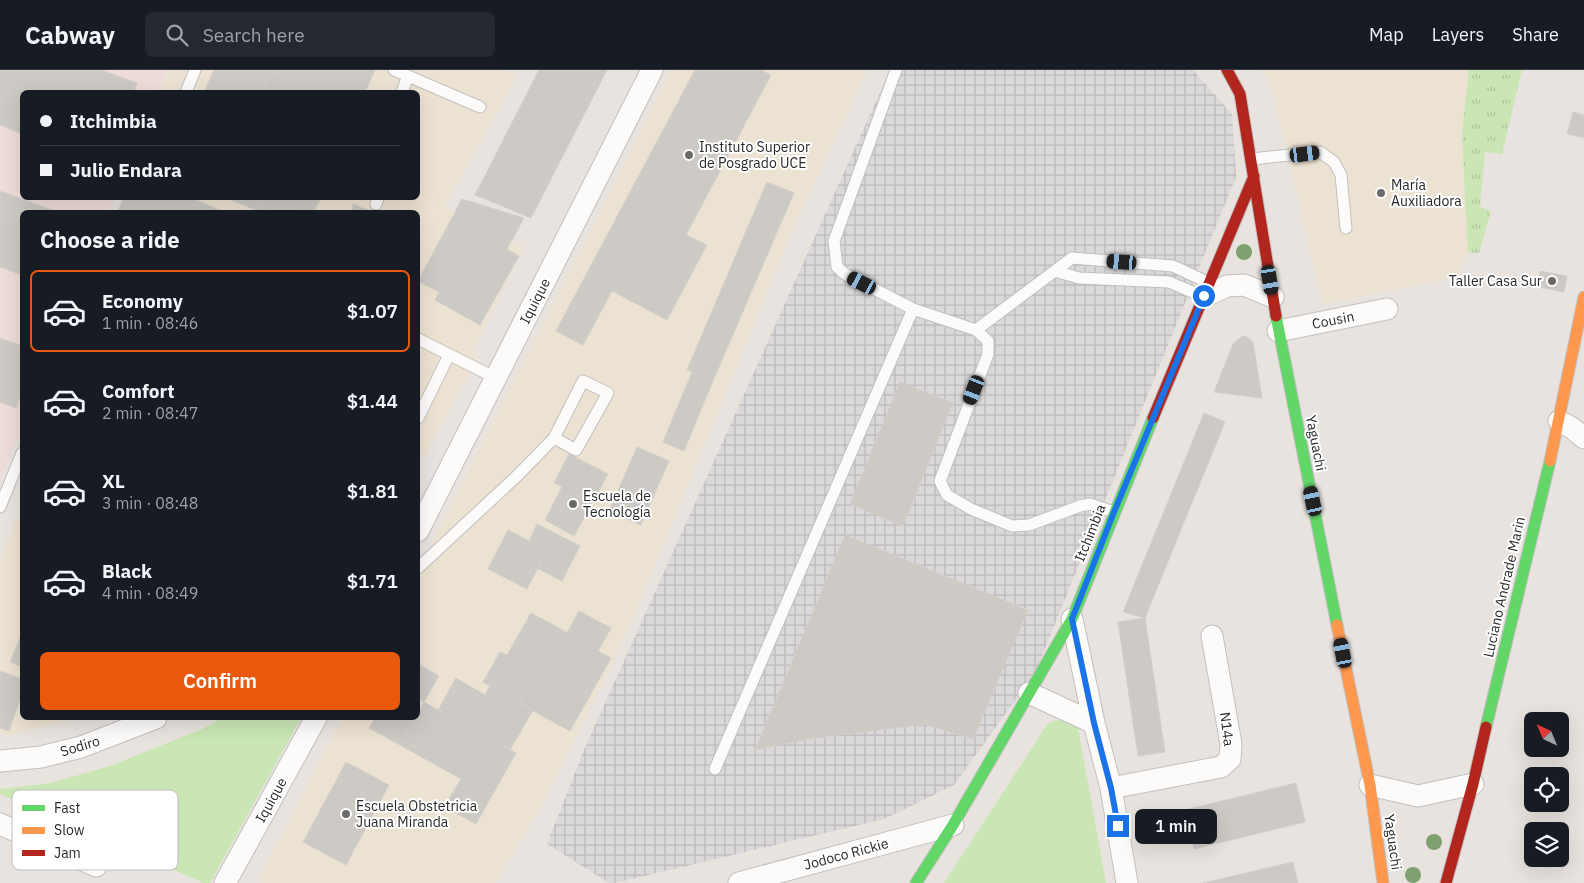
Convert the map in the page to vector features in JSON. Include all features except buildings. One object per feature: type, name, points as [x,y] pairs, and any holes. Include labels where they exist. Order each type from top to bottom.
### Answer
[{"type":"street","name":"Iquique","points":[[420,527],[652,70]]},
{"type":"street","name":"Yaguachi","points":[[1227,70],[1240,94],[1278,331],[1370,785],[1383,883]]},
{"type":"street","name":"Itchimbia","points":[[916,883],[953,825],[1072,619],[1114,512],[1254,174]]},
{"type":"street","points":[[1207,290],[1244,285],[1273,297]]},
{"type":"street","name":"Luciano Andrade Marin","points":[[1446,883],[1472,784],[1559,421],[1584,297]]},
{"type":"street","name":"Cousin","points":[[1278,331],[1387,309]]},
{"type":"street","points":[[1559,421],[1572,428],[1584,438]]},
{"type":"street","points":[[1072,619],[1094,723],[1111,788],[1127,883]]},
{"type":"street","name":"N14a","points":[[1111,788],[1220,768],[1230,759],[1230,744],[1212,636]]},
{"type":"street","points":[[1029,693],[1094,723]]},
{"type":"street","name":"Sodiro","points":[[0,761],[41,757],[81,747],[151,720]]},
{"type":"street","name":"Iquique","points":[[225,883],[315,720]]},
{"type":"street","points":[[1370,785],[1418,796],[1472,784]]},
{"type":"street","points":[[0,824],[12,829]]},
{"type":"street","name":"Jodoco Rickie","points":[[740,883],[953,825]]},
{"type":"lane","points":[[187,90],[195,70]]},
{"type":"lane","points":[[394,70],[480,107]]},
{"type":"lane","points":[[896,70],[834,242],[837,267],[845,274],[913,309],[976,330],[988,341],[988,354],[940,481],[947,495],[971,509],[1012,526],[1029,525],[1090,504],[1114,512]]},
{"type":"lane","points":[[403,90],[408,76]]},
{"type":"lane","points":[[1251,159],[1320,152],[1334,162],[1342,176],[1346,228]]},
{"type":"lane","points":[[976,330],[1072,258],[1173,266],[1207,290]]},
{"type":"lane","points":[[1055,270],[1079,278],[1169,282],[1207,290]]},
{"type":"lane","points":[[715,769],[913,309]]},
{"type":"lane","points":[[420,340],[496,378]]},
{"type":"lane","points":[[420,414],[449,355]]},
{"type":"lane","points":[[420,566],[518,475],[554,438],[583,381],[608,393],[576,450],[554,438]]},
{"type":"lane","points":[[0,506],[20,458]]},
{"type":"shaded area","points":[[0,70],[167,70],[159,90],[20,90],[20,200],[114,200],[110,210],[20,210],[20,430],[0,480]]},
{"type":"shaded area","points":[[169,70],[504,70],[517,76],[444,207],[524,247],[471,353],[478,356],[420,463],[420,210],[143,210],[146,201],[144,200],[420,200],[420,90],[160,90]]},
{"type":"shaded area","points":[[672,70],[867,70],[794,226],[631,623],[545,799],[495,883],[264,883],[259,879],[341,720],[420,720],[420,566]]},
{"type":"shaded area","points":[[890,70],[1193,70],[1232,114],[1236,177],[1035,673],[954,785],[884,819],[609,883],[547,844],[584,750]]},
{"type":"shaded area","name":"María Auxiliadora","points":[[1262,70],[1469,70],[1462,133],[1468,252],[1457,277],[1323,304],[1270,81]]},
{"type":"shaded area","points":[[20,510],[20,720],[70,720],[10,735],[0,734],[0,560]]},
{"type":"green space","points":[[1469,70],[1522,70],[1502,154],[1485,152],[1480,207],[1491,211],[1479,253],[1468,252],[1462,133]]},
{"type":"green space","points":[[219,720],[300,720],[210,883],[204,883],[174,870],[178,870],[178,790],[12,790],[12,799],[0,794],[0,789],[51,783],[110,766],[202,729]]},
{"type":"green space","points":[[1056,720],[1070,721],[1078,728],[1106,883],[944,883],[1047,725]]},
{"type":"traffic: fast","points":[[1276,316],[1337,625]]},
{"type":"traffic: fast","points":[[916,883],[953,825],[1072,619],[1153,418]]},
{"type":"traffic: fast","points":[[1486,727],[1550,461]]},
{"type":"traffic: slow","points":[[1550,461],[1584,297]]},
{"type":"traffic: slow","points":[[1337,625],[1370,785],[1383,883]]},
{"type":"traffic: jam","points":[[1227,70],[1240,94],[1276,316]]},
{"type":"traffic: jam","points":[[1153,418],[1254,176]]},
{"type":"traffic: jam","points":[[1446,883],[1473,784],[1486,727]]},
{"type":"place","name":"Instituto Superior de Posgrado UCE","points":[[689,155]]},
{"type":"place","name":"María Auxiliadora","points":[[1381,193]]},
{"type":"place","name":"Taller Casa Sur","points":[[1552,281]]},
{"type":"place","name":"Escuela de Tecnología","points":[[573,504]]},
{"type":"place","name":"Escuela Obstetricia Juana Miranda","points":[[346,814]]},
{"type":"route","points":[[1118,826],[1072,619],[1114,512],[1204,296]]}]
